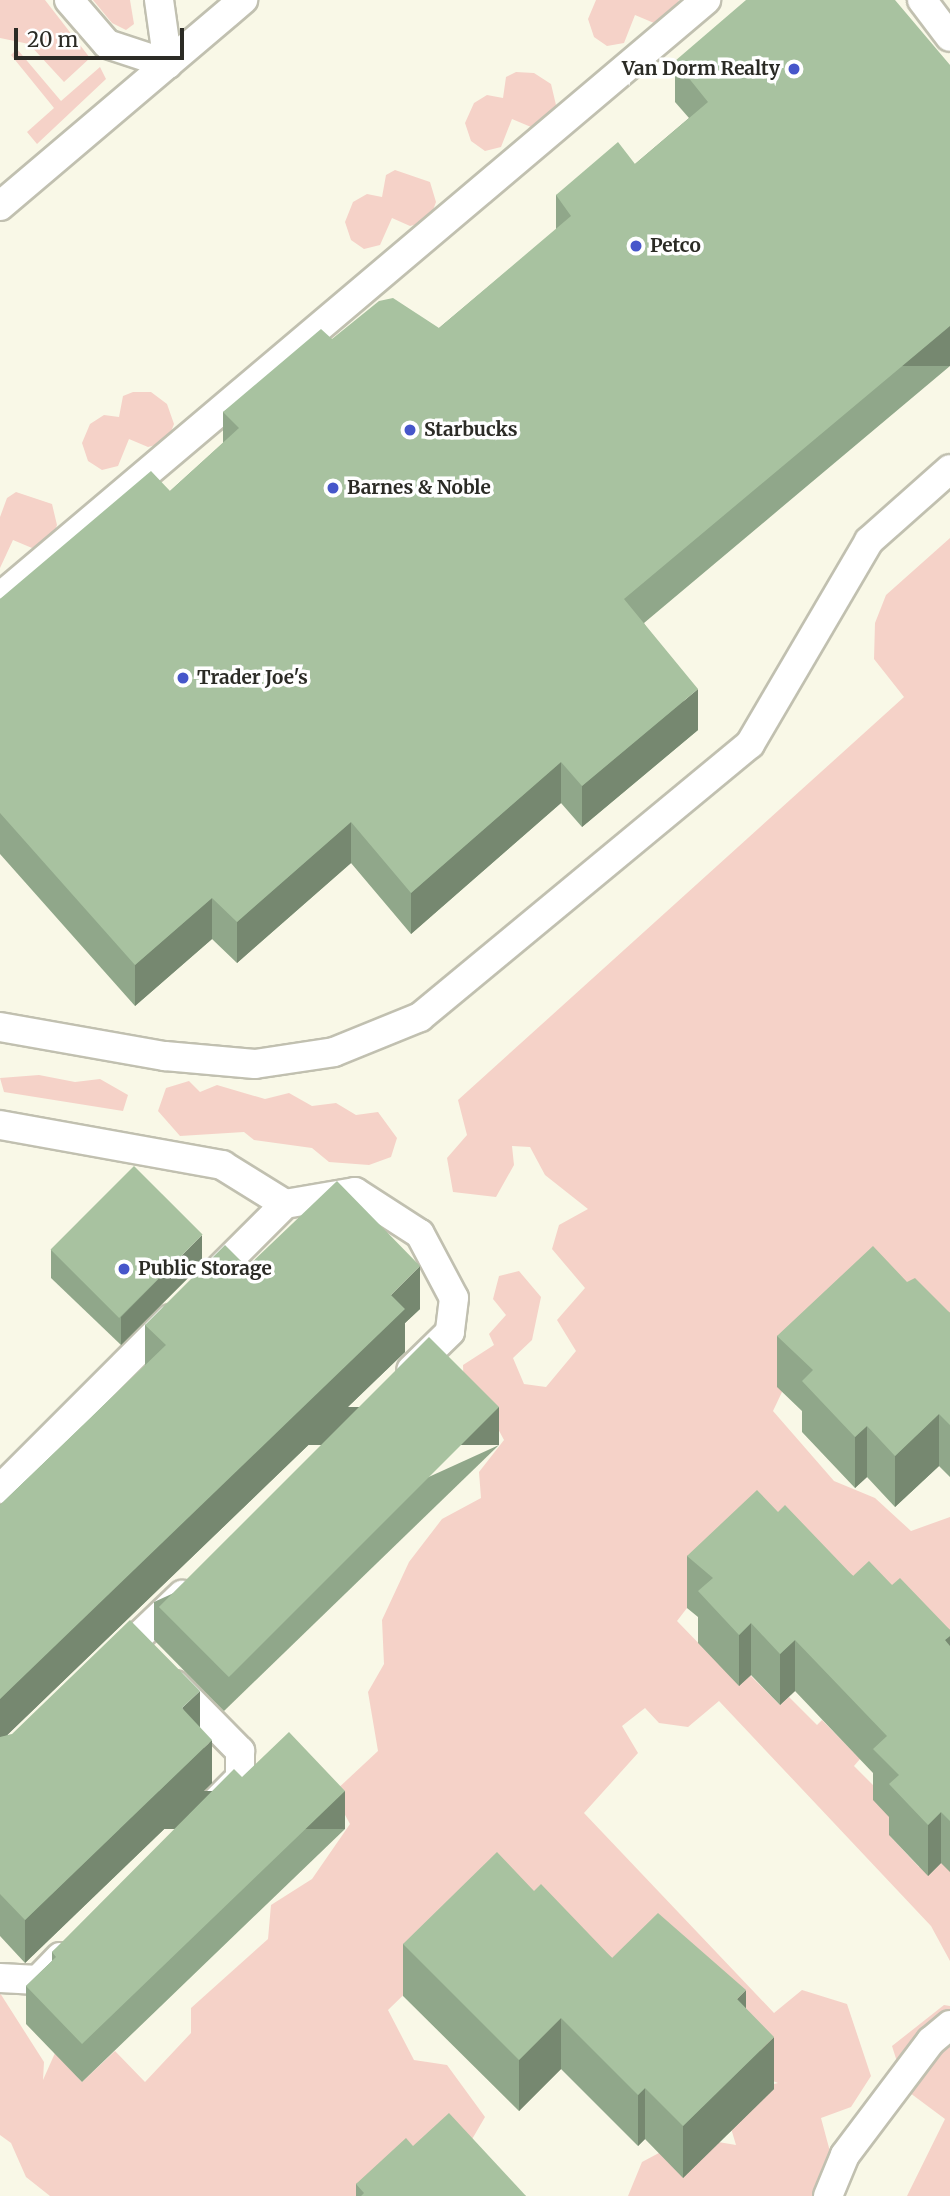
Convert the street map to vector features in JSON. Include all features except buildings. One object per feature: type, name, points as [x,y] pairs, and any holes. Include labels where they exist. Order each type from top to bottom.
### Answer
[{"type":"lane","points":[[69,0],[107,44],[167,64]]},
{"type":"lane","points":[[159,0],[167,64]]},
{"type":"lane","points":[[0,206],[243,0]]},
{"type":"lane","points":[[0,597],[706,0]]},
{"type":"lane","points":[[922,0],[950,37]]},
{"type":"lane","points":[[0,1027],[164,1056],[255,1064],[334,1052],[420,1017],[750,744],[869,541],[950,469]]},
{"type":"lane","points":[[0,1125],[222,1164],[285,1203]]},
{"type":"lane","points":[[0,1489],[285,1203],[355,1192],[420,1234],[454,1298],[450,1332],[391,1390]]},
{"type":"lane","points":[[92,1680],[202,1574]]},
{"type":"lane","points":[[133,1643],[240,1751],[240,1778],[192,1826]]},
{"type":"lane","points":[[0,1978],[38,1980],[76,1942]]},
{"type":"lane","points":[[828,2196],[845,2155],[931,2041],[950,2025]]},
{"type":"shaded area","points":[[0,0],[45,0],[90,58],[64,82],[29,44],[0,38]]},
{"type":"shaded area","points":[[93,0],[130,0],[134,24],[126,30],[112,23]]},
{"type":"shaded area","points":[[596,0],[679,0],[672,18],[654,23],[635,15],[624,43],[607,46],[594,37],[588,19]]},
{"type":"shaded area","points":[[17,49],[61,101],[100,67],[106,79],[37,144],[27,132],[54,108],[11,55]]},
{"type":"shaded area","points":[[516,72],[534,73],[551,84],[556,105],[549,123],[531,127],[512,119],[501,147],[485,151],[471,141],[465,123],[474,103],[487,95],[503,98],[506,77]]},
{"type":"shaded area","points":[[395,170],[430,182],[436,202],[429,221],[410,226],[392,218],[380,245],[364,249],[351,240],[345,222],[353,202],[367,194],[382,197],[386,175]]},
{"type":"shaded area","points":[[133,392],[151,392],[167,404],[174,424],[167,442],[148,447],[129,439],[118,466],[102,470],[88,461],[82,443],[90,424],[104,415],[119,417],[123,396]]},
{"type":"shaded area","points":[[16,492],[52,504],[57,525],[50,543],[32,548],[13,540],[0,568],[0,517],[7,498]]},
{"type":"shaded area","points":[[950,538],[950,1365],[782,1392],[773,1411],[834,1481],[875,1498],[911,1531],[950,1517],[950,1690],[687,1608],[677,1621],[710,1655],[745,1670],[780,1705],[789,1697],[817,1725],[822,1720],[860,1759],[854,1766],[881,1793],[899,1827],[890,1836],[919,1867],[928,1857],[950,1851],[950,1961],[931,1926],[719,1701],[688,1727],[659,1723],[645,1708],[622,1726],[638,1753],[584,1813],[774,2013],[802,1990],[847,2004],[871,2076],[851,2107],[821,2118],[832,2159],[825,2196],[628,2196],[642,2162],[689,2137],[736,2145],[727,2115],[746,2091],[778,2083],[606,2015],[497,1904],[388,2010],[414,2060],[447,2065],[485,2117],[464,2153],[399,2196],[50,2196],[26,2177],[11,2143],[0,2135],[0,1993],[44,2062],[43,2080],[55,2053],[82,2082],[115,2051],[145,2082],[191,2033],[191,2008],[268,1939],[271,1905],[312,1879],[350,1824],[333,1793],[378,1751],[368,1692],[384,1664],[382,1620],[409,1562],[442,1519],[481,1498],[479,1472],[504,1440],[490,1414],[464,1398],[463,1365],[494,1345],[489,1334],[506,1315],[493,1299],[499,1276],[519,1271],[541,1297],[532,1340],[513,1358],[524,1384],[546,1387],[576,1351],[557,1320],[585,1288],[552,1249],[559,1225],[588,1209],[545,1175],[530,1147],[512,1146],[514,1165],[496,1197],[453,1192],[447,1158],[467,1135],[458,1100],[904,697],[874,659],[875,623],[886,595]]},
{"type":"shaded area","points":[[39,1075],[75,1082],[100,1079],[128,1095],[123,1111],[4,1092],[0,1078]]},
{"type":"shaded area","points":[[189,1081],[200,1092],[217,1085],[265,1099],[289,1093],[312,1106],[336,1103],[356,1115],[378,1112],[397,1138],[391,1157],[369,1165],[329,1162],[312,1148],[254,1140],[244,1132],[180,1136],[158,1111],[166,1088]]},
{"type":"shaded area","points":[[944,2005],[950,2006],[950,2196],[907,2196],[945,2119],[906,2090],[892,2046]]},
{"type":"place","name":"Van Dorm Realty","points":[[794,69]]},
{"type":"place","name":"Petco","points":[[636,246]]},
{"type":"place","name":"Starbucks","points":[[410,430]]},
{"type":"place","name":"Barnes & Noble","points":[[333,488]]},
{"type":"place","name":"Trader Joe's","points":[[183,678]]},
{"type":"place","name":"Public Storage","points":[[124,1269]]}]
